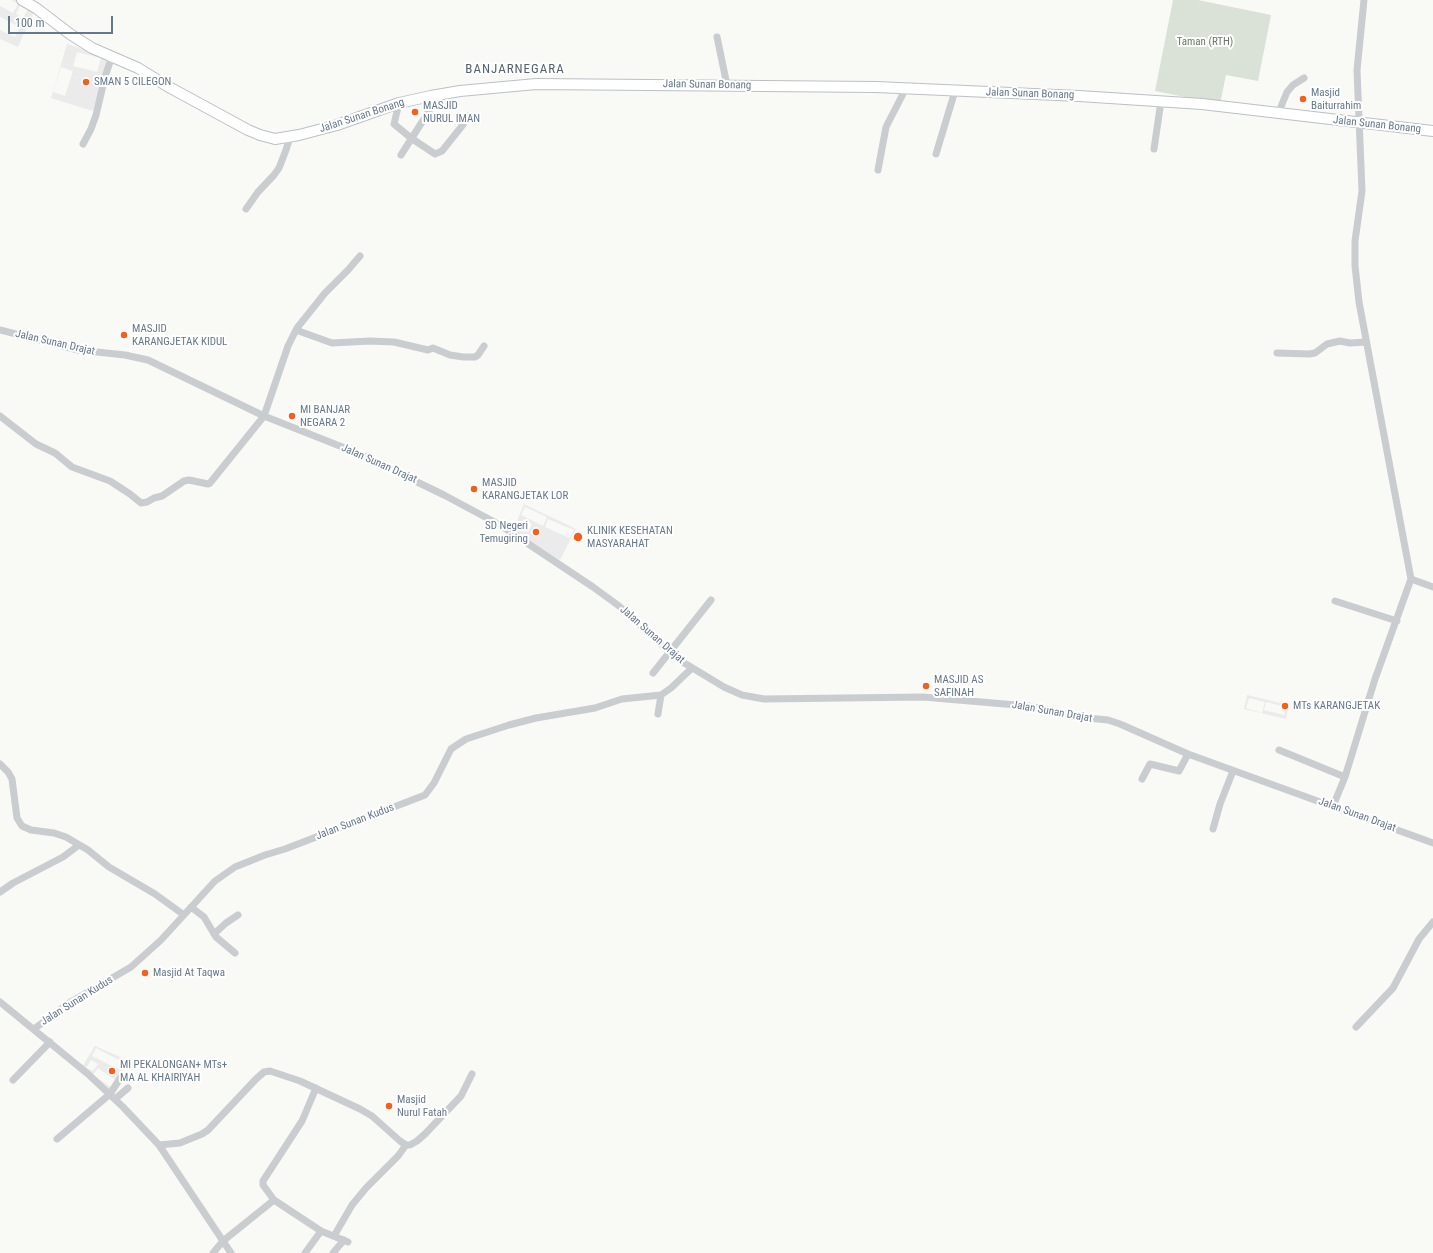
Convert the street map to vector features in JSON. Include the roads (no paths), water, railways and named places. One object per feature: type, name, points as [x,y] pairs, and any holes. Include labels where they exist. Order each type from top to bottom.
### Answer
[{"type":"street","name":"Jalan Sunan Bonang","points":[[22,0],[36,8],[70,34],[92,48],[138,68],[167,86],[248,130],[260,135],[275,138],[290,137],[337,125],[399,103],[431,96],[460,90],[536,84],[876,87],[1079,96],[1202,104],[1433,132]]},
{"type":"street","points":[[1333,806],[1345,777],[1375,679],[1411,579],[1366,342],[1355,266],[1355,241],[1362,191],[1357,70],[1364,0]]},
{"type":"street","points":[[717,37],[727,85]]},
{"type":"street","points":[[83,144],[96,115],[105,77],[112,56]]},
{"type":"street","points":[[1278,114],[1287,92],[1293,84],[1304,78]]},
{"type":"street","points":[[878,170],[886,127],[906,88]]},
{"type":"street","points":[[936,154],[955,91]]},
{"type":"street","points":[[401,155],[429,112],[432,102],[431,96]]},
{"type":"street","points":[[1154,149],[1161,101]]},
{"type":"street","points":[[399,103],[393,123],[411,138],[435,154],[442,151],[468,116]]},
{"type":"street","points":[[246,209],[258,192],[274,176],[279,168],[290,137]]},
{"type":"street","points":[[0,416],[36,444],[55,453],[74,468],[108,480],[143,503],[168,492],[184,481],[191,480],[206,484],[210,483],[264,416],[288,346],[296,330],[325,293],[360,256]]},
{"type":"street","name":"Jalan Sunan Drajat","points":[[0,330],[78,350],[141,358],[264,416],[354,452],[444,495],[479,513],[519,538],[619,606],[670,653],[692,668],[724,687],[742,694],[757,698],[804,699],[924,697],[1028,706],[1078,717],[1114,722],[1188,754],[1433,843]]},
{"type":"street","points":[[296,330],[332,343],[363,341],[394,342],[426,350],[433,348],[450,355],[463,357],[475,357],[484,346]]},
{"type":"street","points":[[1276,353],[1309,354],[1315,353],[1327,344],[1340,341],[1350,343],[1366,342]]},
{"type":"street","points":[[1411,579],[1433,587]]},
{"type":"street","points":[[653,673],[711,600]]},
{"type":"street","points":[[1335,601],[1397,621]]},
{"type":"street","points":[[658,714],[661,695],[671,688],[692,668]]},
{"type":"street","name":"Jalan Sunan Kudus","points":[[34,1029],[69,1003],[131,967],[161,940],[215,880],[235,867],[425,795],[434,783],[451,749],[466,739],[536,718],[595,708],[622,699],[661,695]]},
{"type":"street","points":[[1279,750],[1345,777]]},
{"type":"street","points":[[1142,779],[1151,764],[1180,771],[1188,754]]},
{"type":"street","points":[[0,764],[8,772],[12,779],[17,818],[20,824],[31,830],[61,835],[79,845],[109,867],[155,894],[184,915]]},
{"type":"street","points":[[1213,828],[1220,804],[1233,771]]},
{"type":"street","points":[[0,892],[13,883],[63,857],[79,845]]},
{"type":"street","points":[[191,908],[204,917],[214,934],[235,953]]},
{"type":"street","points":[[214,934],[238,915]]},
{"type":"street","points":[[1356,1027],[1393,988],[1419,939],[1433,922]]},
{"type":"street","name":"Jalan Sunan Kudus","points":[[0,1002],[88,1074],[159,1146],[231,1253]]},
{"type":"street","points":[[13,1080],[50,1042]]},
{"type":"street","points":[[159,1146],[180,1143],[208,1130],[256,1079],[264,1072],[270,1071],[316,1088],[366,1112],[406,1145]]},
{"type":"street","points":[[334,1236],[352,1205],[366,1188],[398,1156],[406,1145],[410,1145],[417,1141],[452,1107],[464,1092],[472,1074]]},
{"type":"street","points":[[112,1097],[121,1078]]},
{"type":"street","points":[[57,1140],[112,1097],[128,1088]]},
{"type":"street","points":[[316,1088],[302,1121],[263,1181],[263,1185],[274,1200],[321,1231],[346,1241],[334,1253]]},
{"type":"street","points":[[213,1253],[223,1241],[274,1200]]},
{"type":"street","points":[[305,1253],[321,1231]]},
{"type":"place","name":"SMAN 5 CILEGON","points":[[86,82]]},
{"type":"place","name":"Masjid Baiturrahim","points":[[1303,99]]},
{"type":"place","name":"MASJID NURUL IMAN","points":[[415,112]]},
{"type":"place","name":"MASJID KARANGJETAK KIDUL","points":[[124,335]]},
{"type":"place","name":"MI BANJAR NEGARA 2","points":[[292,416]]},
{"type":"place","name":"MASJID KARANGJETAK LOR","points":[[474,489]]},
{"type":"place","name":"SD Negeri Temugiring","points":[[536,532]]},
{"type":"place","name":"KLINIK KESEHATAN MASYARAHAT","points":[[578,537]]},
{"type":"place","name":"MASJID AS SAFINAH","points":[[926,686]]},
{"type":"place","name":"MTs KARANGJETAK","points":[[1285,706]]},
{"type":"place","name":"Masjid At Taqwa","points":[[145,973]]},
{"type":"place","name":"MI PEKALONGAN+ MTs+ MA AL KHAIRIYAH","points":[[112,1071]]},
{"type":"place","name":"Masjid Nurul Fatah","points":[[389,1106]]},
{"type":"district","name":"BANJARNEGARA","points":[[515,70]]},
{"type":"park label","name":"Taman (RTH)","points":[[1205,42]]}]
